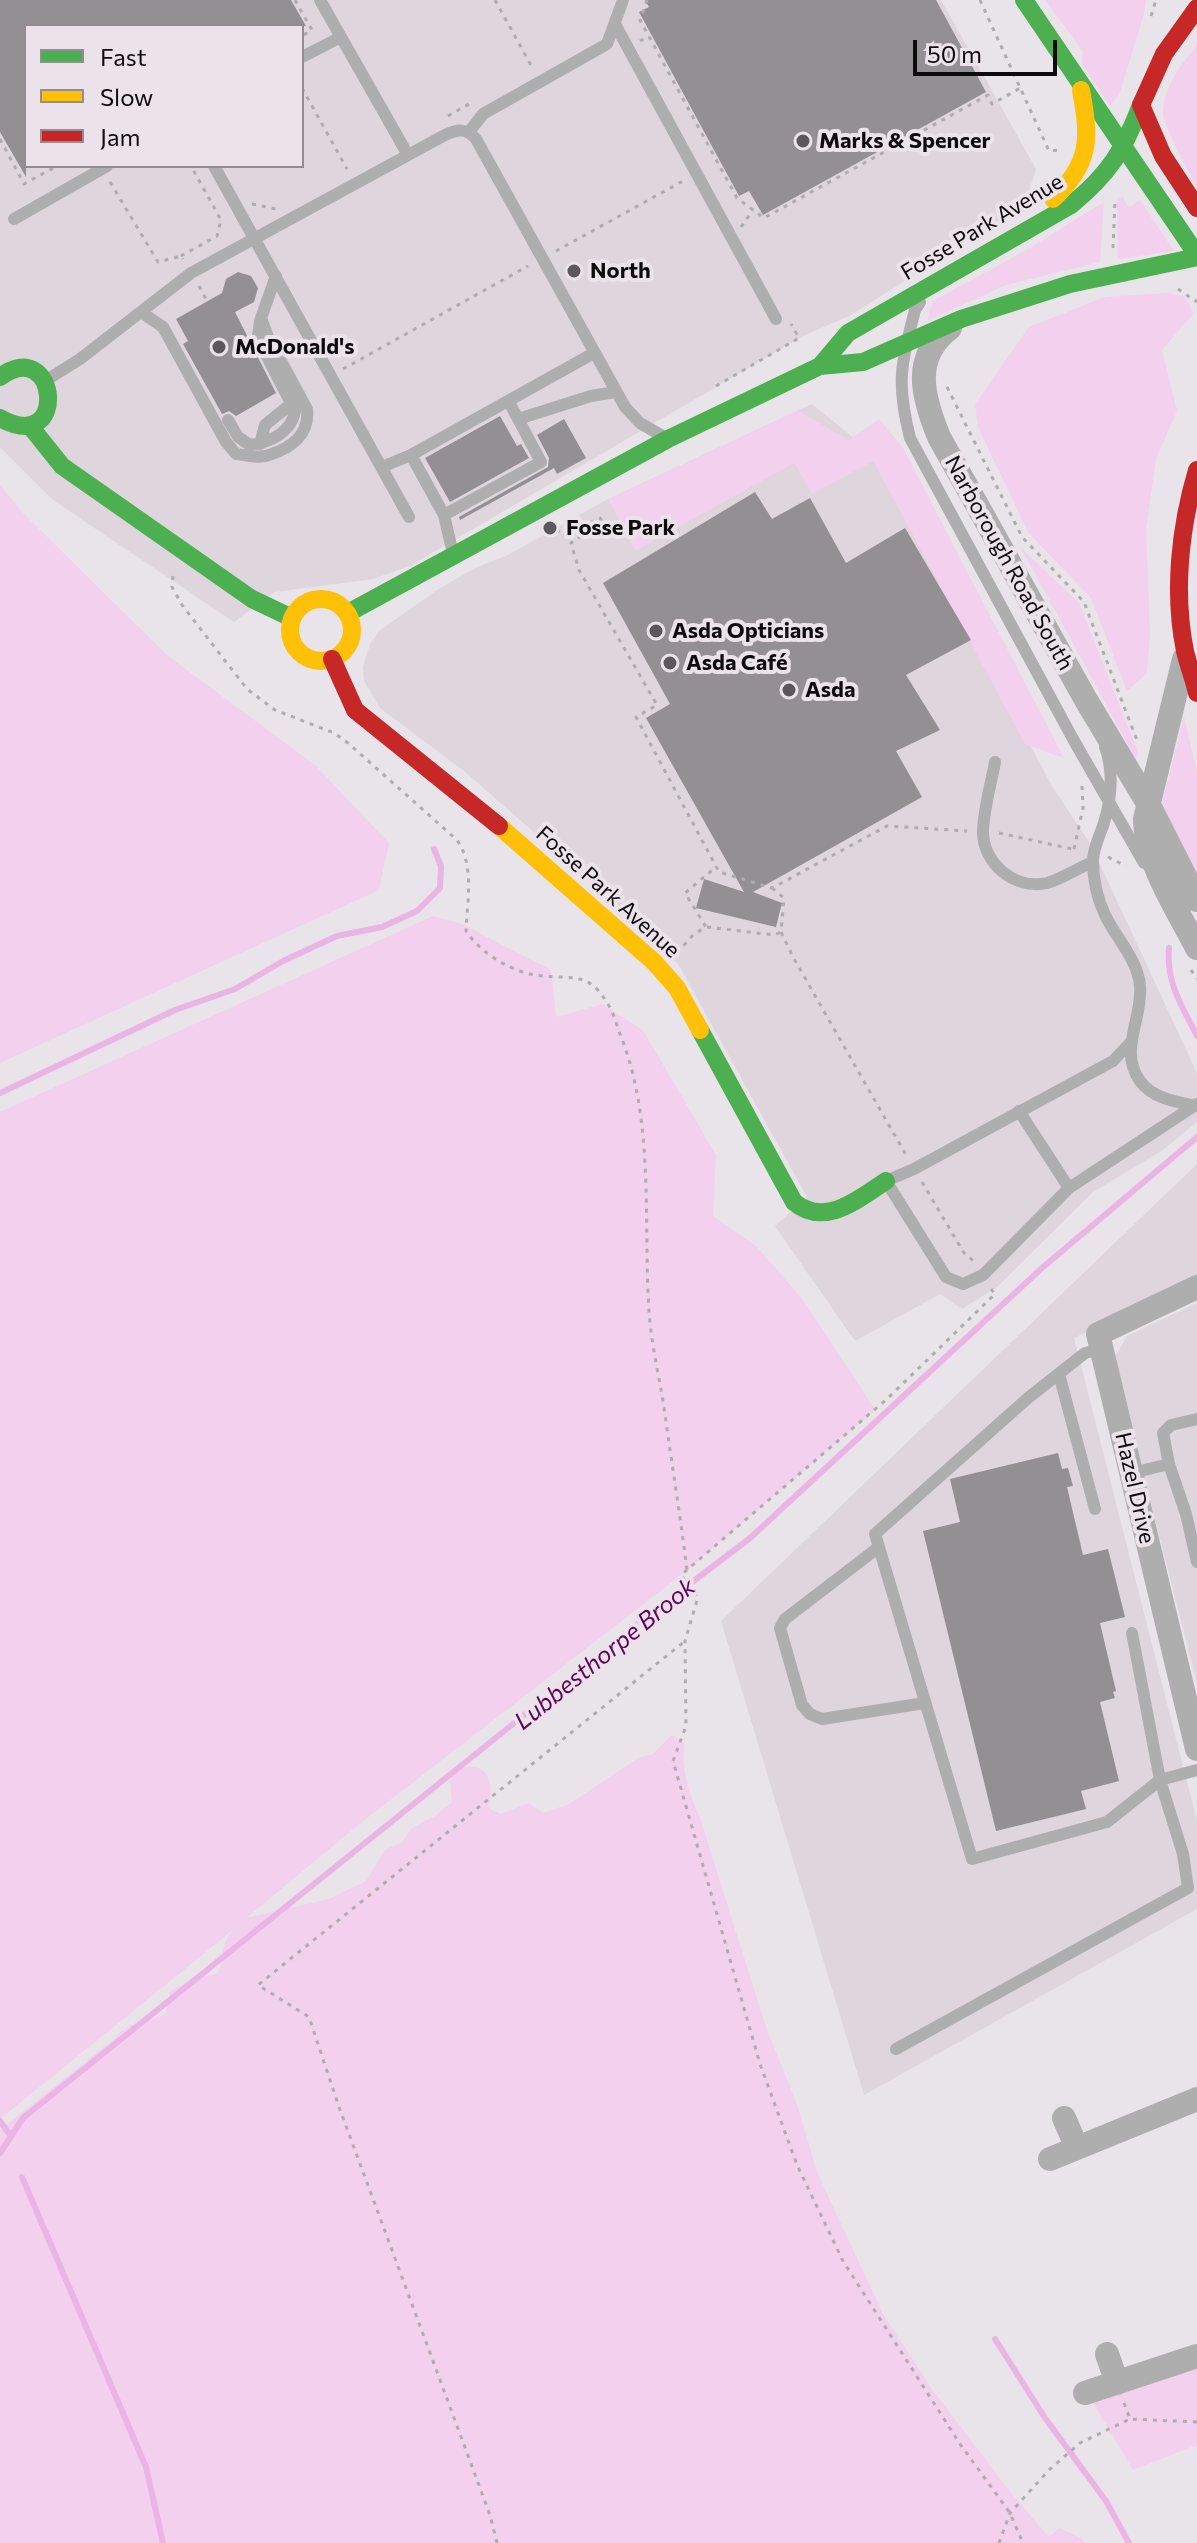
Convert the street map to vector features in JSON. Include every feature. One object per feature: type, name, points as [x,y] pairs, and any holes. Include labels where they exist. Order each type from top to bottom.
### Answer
[{"type":"main road","points":[[1024,0],[1197,256]]},
{"type":"main road","name":"Fosse Park Avenue","points":[[820,366],[848,333],[1071,205],[1103,179],[1124,150],[1154,70],[1168,45],[1197,8]]},
{"type":"main road","points":[[1001,245],[1076,178],[1083,164],[1087,149],[1087,122],[1080,83]]},
{"type":"main road","points":[[1141,105],[1163,156],[1197,208]]},
{"type":"main road","name":"Fosse Park Avenue","points":[[348,613],[668,439],[820,366],[863,362],[961,319],[1070,284],[1197,256]]},
{"type":"main road","points":[[0,377],[14,369],[32,370],[45,381],[50,399],[44,415],[30,426],[10,425],[0,418]]},
{"type":"main road","points":[[30,426],[62,466],[252,599],[292,618]]},
{"type":"main road","points":[[1193,672],[1182,619],[1182,541],[1190,490],[1197,470]]},
{"type":"main road","points":[[313,599],[333,601],[348,613],[353,631],[351,640],[347,648],[332,659],[312,660],[303,655],[291,639],[292,618],[297,610],[313,599]]},
{"type":"main road","name":"Fosse Park Avenue","points":[[332,659],[355,710],[434,771],[654,962],[677,988],[794,1202],[805,1211],[827,1213],[886,1181]]},
{"type":"street","name":"Narborough Road South","points":[[961,319],[931,348],[923,375],[926,407],[939,437],[1086,700],[1149,805],[1197,900]]},
{"type":"street","points":[[1193,672],[1149,805],[1145,835],[1154,862],[1197,950]]},
{"type":"street","points":[[1102,1349],[1098,1334],[1197,1287]]},
{"type":"street","name":"Hazel Drive","points":[[1102,1349],[1195,1733]]},
{"type":"street","points":[[1050,2159],[1197,2099]]},
{"type":"street","points":[[1064,2118],[1077,2148]]},
{"type":"street","points":[[1107,2354],[1117,2383]]},
{"type":"street","points":[[1085,2393],[1197,2356]]},
{"type":"lane","points":[[320,0],[408,155]]},
{"type":"lane","points":[[469,132],[483,114],[607,44],[623,0]]},
{"type":"lane","points":[[616,26],[700,180],[781,317]]},
{"type":"lane","points":[[304,56],[341,37]]},
{"type":"lane","points":[[45,381],[80,359],[191,273],[455,130],[469,132],[476,139],[616,392],[633,417],[668,439]]},
{"type":"lane","points":[[14,219],[102,168]]},
{"type":"lane","points":[[215,168],[409,517]]},
{"type":"lane","points":[[228,420],[238,437],[250,445],[271,441],[293,421],[295,411],[258,336],[276,276]]},
{"type":"lane","points":[[931,286],[915,310],[900,372],[901,401],[910,438],[1179,932],[1197,950]]},
{"type":"lane","points":[[141,312],[163,327],[182,352],[226,442],[236,454],[270,455],[300,437],[308,420],[307,409],[261,318]]},
{"type":"lane","points":[[382,467],[411,455],[594,353]]},
{"type":"lane","points":[[518,419],[591,396],[616,392]]},
{"type":"lane","points":[[444,515],[541,462],[509,402]]},
{"type":"lane","points":[[411,455],[444,515],[453,554]]},
{"type":"lane","points":[[1086,700],[1107,752],[1110,770],[1109,799],[1093,858],[1095,888],[1104,914],[1131,960],[1140,984],[1139,1015],[1130,1043],[1133,1068],[1149,1091],[1177,1102],[1196,1105]]},
{"type":"lane","points":[[995,762],[983,832],[987,852],[999,870],[1015,880],[1046,883],[1093,858]]},
{"type":"lane","points":[[1130,1043],[1113,1061],[914,1169],[886,1181],[946,1277],[963,1284],[987,1271],[1069,1188],[1196,1105]]},
{"type":"lane","points":[[1019,1111],[1069,1188]]},
{"type":"lane","points":[[1102,1349],[1085,1353],[1059,1374],[875,1534],[972,1859],[1107,1822],[1160,1780],[1197,1770]]},
{"type":"lane","points":[[1059,1374],[1095,1509]]},
{"type":"lane","points":[[1197,1419],[1171,1425],[1163,1433],[1197,1562]]},
{"type":"lane","points":[[1132,1473],[1169,1464]]},
{"type":"lane","points":[[879,1547],[785,1619],[780,1628],[802,1705],[810,1714],[822,1719],[925,1703]]},
{"type":"lane","points":[[896,2049],[1188,1888],[1183,1854],[1160,1780],[1132,1633]]},
{"type":"path","points":[[295,0],[312,30],[304,35]]},
{"type":"path","points":[[495,0],[533,69]]},
{"type":"path","points":[[647,0],[640,20],[737,198],[764,218],[988,95],[992,104],[1022,87]]},
{"type":"path","points":[[980,0],[1049,151],[1064,150]]},
{"type":"path","points":[[304,92],[349,171]]},
{"type":"path","points":[[0,139],[24,184],[53,168]]},
{"type":"path","points":[[105,168],[158,262],[181,256],[217,236],[221,220],[192,168]]},
{"type":"path","points":[[331,375],[687,179],[700,180]]},
{"type":"path","points":[[1112,260],[1115,200],[1119,192]]},
{"type":"path","points":[[739,230],[753,210]]},
{"type":"path","points":[[181,256],[191,273]]},
{"type":"path","points":[[706,393],[799,338],[781,317]]},
{"type":"path","points":[[543,507],[562,536],[600,518],[602,522],[571,543],[579,570],[657,705],[636,717],[719,872],[772,888],[784,898],[781,932],[793,957],[964,1253],[994,1279],[988,1286],[995,1294],[887,1399],[681,1575],[698,1597],[685,1641],[686,1726],[673,1761],[760,2064],[792,2151],[843,2261],[960,2444],[1010,2513],[1023,2543]]},
{"type":"path","points":[[183,550],[173,569],[172,587],[182,605],[247,689],[275,710],[334,733],[348,743],[457,840],[465,851],[468,864],[466,931],[472,940],[483,951],[515,969],[541,976],[583,978],[598,989],[609,1005],[627,1051],[639,1108],[645,1176],[649,1313],[687,1570]]},
{"type":"path","points":[[1074,849],[1083,808],[1080,777]]},
{"type":"path","points":[[772,888],[887,826],[1009,833],[1074,849],[1093,858],[1109,858],[1133,870]]},
{"type":"path","points":[[706,927],[685,893],[716,867]]},
{"type":"path","points":[[654,962],[678,953],[693,935],[706,927],[774,935],[781,932]]},
{"type":"path","points":[[497,2543],[490,2515],[339,2107],[309,2017],[258,1985],[685,1641]]},
{"type":"path","points":[[1117,2383],[1130,2419]]},
{"type":"path","points":[[999,2543],[1010,2513],[1050,2469],[1080,2443],[1130,2419],[1197,2422]]},
{"type":"shaded area","name":"Fosse Park","points":[[0,0],[941,0],[1036,169],[1024,206],[849,316],[803,336],[410,566],[373,579],[275,592],[234,622],[53,500],[0,447]]},
{"type":"shaded area","points":[[1045,0],[1146,0],[1119,95],[1110,106],[1082,64],[1083,51]]},
{"type":"shaded area","points":[[1197,45],[1197,188],[1163,113],[1170,85]]},
{"type":"shaded area","points":[[1122,196],[1129,208],[1140,200],[1174,251],[1118,259],[1117,201]]},
{"type":"shaded area","points":[[1104,202],[1100,262],[1006,285],[927,321],[933,301],[1023,252]]},
{"type":"shaded area","points":[[1166,293],[1184,296],[1194,313],[1162,350],[1177,411],[1156,459],[1146,530],[1150,635],[1147,673],[1127,691],[1091,598],[1028,532],[978,427],[975,404],[1029,327],[1105,297]]},
{"type":"shaded area","points":[[812,404],[877,457],[1052,786],[1091,845],[1197,1073],[1197,1122],[1163,1150],[1093,1192],[997,1287],[962,1309],[940,1294],[855,1341],[775,1226],[807,1197],[678,964],[601,891],[464,771],[380,708],[364,681],[363,667],[370,644],[379,631],[437,590],[475,568],[508,555],[604,501]]},
{"type":"shaded area","points":[[798,411],[849,440],[879,419],[903,448],[1064,758],[1025,744],[873,461],[812,494],[794,463],[635,551],[608,499]]},
{"type":"shaded area","points":[[0,485],[25,515],[168,656],[315,765],[389,843],[379,890],[0,1063]]},
{"type":"shaded area","points":[[1021,548],[1079,603],[1138,752],[1136,759]]},
{"type":"shaded area","points":[[1184,717],[1197,772],[1197,878],[1162,803]]},
{"type":"shaded area","points":[[433,916],[462,924],[551,970],[556,1017],[602,1004],[643,1030],[716,1155],[713,1216],[757,1247],[804,1301],[875,1410],[681,1575],[367,1818],[246,1918],[329,1899],[366,1881],[385,1850],[402,1842],[412,1828],[435,1816],[452,1802],[450,1781],[456,1767],[468,1766],[483,1771],[489,1782],[490,1809],[501,1814],[529,1803],[543,1813],[569,1804],[638,1758],[653,1754],[672,1735],[684,1743],[689,1790],[767,2030],[797,2104],[817,2172],[883,2314],[932,2389],[1011,2493],[1049,2537],[1059,2528],[1085,2543],[0,2543],[0,2130],[127,2027],[166,2013],[170,1991],[192,1979],[218,1973],[224,1947],[233,1930],[0,2119],[0,1112]]},
{"type":"shaded area","points":[[1197,1164],[1197,1279],[1074,1338],[1197,1821],[1197,1909],[864,2095],[721,1621]]},
{"type":"shaded area","points":[[1197,1303],[1197,1683],[1114,1359],[1127,1336]]},
{"type":"shaded area","points":[[1197,2362],[1197,2447],[1133,2470],[1090,2398]]},
{"type":"building","points":[[0,0],[291,0],[306,26],[24,24],[26,177],[0,132]]},
{"type":"building","name":"Marks & Spencer","points":[[645,0],[936,0],[986,92],[763,215],[749,191],[739,196],[639,12],[649,7]]},
{"type":"building","name":"McDonald's","points":[[238,272],[251,276],[258,288],[254,302],[235,312],[276,393],[236,416],[229,411],[222,414],[183,344],[188,341],[176,319],[222,293],[226,279]]},
{"type":"building","points":[[500,416],[517,446],[521,444],[529,458],[450,502],[425,458]]},
{"type":"building","points":[[564,419],[586,458],[557,474],[554,468],[460,520],[459,517],[548,467],[549,458],[537,435]]},
{"type":"building","name":"Asda","points":[[755,492],[772,519],[810,498],[846,563],[905,528],[971,640],[906,675],[940,730],[896,751],[922,797],[753,892],[782,903],[776,927],[696,908],[704,879],[744,892],[646,718],[670,704],[603,583]]},
{"type":"building","points":[[1058,1453],[1062,1469],[1068,1468],[1073,1486],[1067,1487],[1083,1555],[1108,1549],[1125,1617],[1100,1623],[1116,1691],[1113,1692],[1115,1698],[1100,1702],[1119,1781],[1081,1791],[1086,1809],[996,1831],[923,1531],[960,1522],[950,1479]]},
{"type":"waterway","points":[[0,1093],[175,1010],[235,989],[283,961],[337,936],[382,927],[417,911],[440,888],[441,866],[434,849]]},
{"type":"waterway","name":"Lubbesthorpe Brook","points":[[1169,948],[1173,983],[1197,1036]]},
{"type":"waterway","name":"Lubbesthorpe Brook","points":[[0,2153],[23,2118],[646,1617],[749,1539],[1042,1268],[1197,1137]]},
{"type":"waterway","points":[[0,2121],[10,2135]]},
{"type":"waterway","points":[[22,2177],[146,2467],[163,2543]]},
{"type":"waterway","points":[[995,2339],[1045,2418],[1106,2501],[1129,2543]]},
{"type":"traffic: fast","points":[[1024,0],[1197,255]]},
{"type":"traffic: fast","points":[[820,366],[848,333],[1071,205],[1096,183],[1114,160],[1141,105]]},
{"type":"traffic: fast","points":[[348,613],[668,439],[820,366],[863,362],[961,319],[1070,284],[1197,257]]},
{"type":"traffic: fast","points":[[0,377],[20,368],[34,371],[44,381],[48,396],[46,411],[38,422],[22,426],[0,418]]},
{"type":"traffic: fast","points":[[30,426],[62,466],[252,599],[292,618]]},
{"type":"traffic: fast","points":[[700,1030],[794,1202],[806,1209],[829,1212],[853,1202],[886,1181]]},
{"type":"traffic: slow","points":[[1053,199],[1075,174],[1085,149],[1086,123],[1081,90]]},
{"type":"traffic: slow","points":[[321,599],[333,601],[343,608],[350,618],[352,630],[350,642],[343,652],[333,659],[321,661],[309,659],[299,652],[292,642],[290,630],[292,618],[299,608],[309,601],[321,599]]},
{"type":"traffic: slow","points":[[499,826],[654,962],[677,988],[700,1030]]},
{"type":"traffic: jam","points":[[1197,8],[1164,54],[1141,105],[1163,156],[1197,208]]},
{"type":"traffic: jam","points":[[1197,470],[1186,514],[1179,583],[1181,629],[1197,693]]},
{"type":"traffic: jam","points":[[332,659],[355,710],[499,826]]},
{"type":"place","name":"Marks & Spencer","points":[[803,141]]},
{"type":"place","name":"North","points":[[574,271]]},
{"type":"place","name":"McDonald's","points":[[219,347]]},
{"type":"place","name":"Fosse Park","points":[[550,528]]},
{"type":"place","name":"Asda Opticians","points":[[656,631]]},
{"type":"place","name":"Asda Café","points":[[670,663]]},
{"type":"place","name":"Asda","points":[[789,690]]}]
